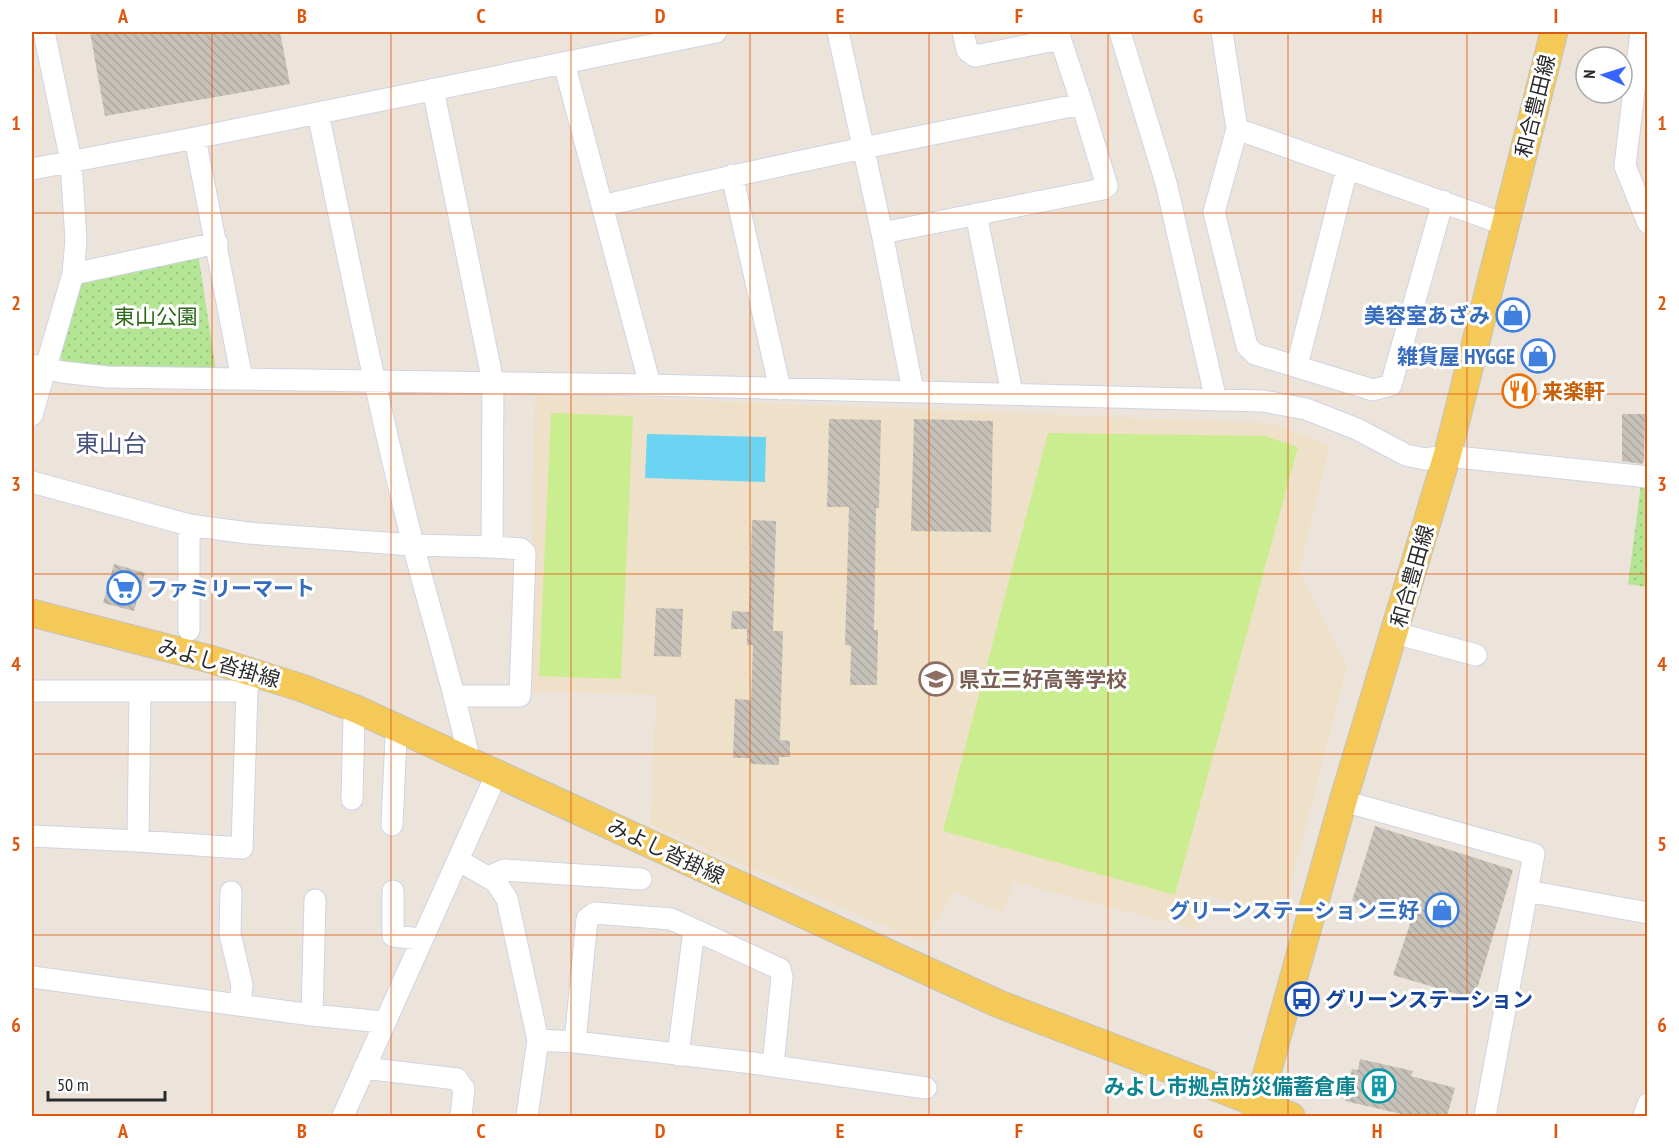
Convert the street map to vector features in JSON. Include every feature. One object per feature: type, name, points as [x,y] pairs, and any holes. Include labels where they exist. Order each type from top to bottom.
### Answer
[{"type":"main road","name":"和合豊田線","points":[[1256,1110],[1343,801],[1447,456],[1554,32]]},
{"type":"main road","name":"みよし沓掛線","points":[[32,613],[249,681],[356,709],[999,1004],[1256,1110],[1291,1116]]},
{"type":"street","points":[[32,415],[38,366],[73,274],[76,240],[71,161],[44,32]]},
{"type":"street","points":[[32,169],[716,32]]},
{"type":"street","points":[[838,32],[882,233],[913,391]]},
{"type":"street","points":[[882,233],[1103,189],[1107,186],[1059,35],[975,56],[967,50],[963,32]]},
{"type":"street","points":[[1120,32],[1166,183],[1216,400]]},
{"type":"street","points":[[1222,32],[1237,129],[1214,212],[1247,346],[1255,354],[1373,390],[1391,385],[1443,201]]},
{"type":"street","points":[[1641,32],[1625,166],[1647,223]]},
{"type":"street","points":[[564,63],[650,385]]},
{"type":"street","points":[[433,88],[493,382],[492,547]]},
{"type":"street","points":[[602,206],[732,175],[1082,104]]},
{"type":"street","points":[[318,113],[374,380],[413,545],[455,696],[469,759]]},
{"type":"street","points":[[1237,129],[1504,224]]},
{"type":"street","points":[[195,138],[242,379]]},
{"type":"street","points":[[1297,366],[1347,169]]},
{"type":"street","points":[[732,175],[780,389]]},
{"type":"street","points":[[976,214],[1012,393]]},
{"type":"street","points":[[73,274],[217,243]]},
{"type":"street","points":[[38,366],[62,372],[107,377],[650,385],[1263,401],[1306,409],[1357,429],[1406,454],[1425,459],[1447,456],[1647,477]]},
{"type":"street","points":[[32,482],[189,525],[248,533],[413,545],[521,549],[525,553],[520,696],[455,696]]},
{"type":"street","points":[[189,525],[189,630]]},
{"type":"street","points":[[1395,633],[1476,655]]},
{"type":"street","points":[[32,691],[140,692],[249,681],[242,848],[32,836]]},
{"type":"street","points":[[138,841],[140,692]]},
{"type":"street","points":[[352,799],[356,709]]},
{"type":"street","points":[[392,825],[396,737],[401,729]]},
{"type":"street","points":[[343,1116],[383,1022],[497,773]]},
{"type":"street","points":[[1343,801],[1533,854],[1485,1116]]},
{"type":"street","points":[[458,860],[502,888],[507,899],[538,1040],[527,1116]]},
{"type":"street","points":[[488,877],[504,870],[641,879]]},
{"type":"street","points":[[393,891],[393,936],[421,939]]},
{"type":"street","points":[[1527,891],[1647,913]]},
{"type":"street","points":[[231,892],[230,934],[242,986],[240,1004]]},
{"type":"street","points":[[312,1015],[315,900]]},
{"type":"street","points":[[575,1042],[587,919],[590,915],[596,913],[671,919],[780,969],[782,977],[773,1065]]},
{"type":"street","points":[[678,1055],[694,930]]},
{"type":"street","points":[[32,977],[312,1015],[383,1022]]},
{"type":"street","points":[[538,1040],[575,1042],[773,1065],[926,1088]]},
{"type":"street","points":[[364,1068],[457,1079],[464,1089],[461,1116]]},
{"type":"street","points":[[1644,1116],[1647,1104]]},
{"type":"shaded area","name":"県立三好高等学校","points":[[535,394],[1270,423],[1330,445],[1299,572],[1347,667],[1283,915],[1208,896],[1197,930],[1013,882],[1003,913],[955,892],[924,943],[650,825],[656,695],[528,691]]},
{"type":"green space","name":"東山公園","points":[[198,253],[216,371],[65,365],[56,351],[77,281]]},
{"type":"green space","points":[[551,413],[633,416],[621,679],[539,676]]},
{"type":"green space","points":[[1048,433],[1265,436],[1298,447],[1175,895],[943,831]]},
{"type":"green space","points":[[1641,484],[1647,485],[1647,587],[1628,584]]},
{"type":"water","points":[[647,434],[766,437],[765,482],[645,478]]},
{"type":"building","points":[[90,32],[280,32],[290,84],[105,116]]},
{"type":"building","points":[[1622,414],[1645,414],[1644,461],[1642,464],[1622,461]]},
{"type":"building","points":[[829,419],[881,420],[879,508],[876,508],[874,630],[878,630],[877,685],[850,685],[851,646],[845,645],[849,507],[827,507]]},
{"type":"building","points":[[914,419],[993,421],[991,532],[911,531]]},
{"type":"building","points":[[752,520],[776,521],[773,631],[783,631],[780,740],[790,741],[790,757],[779,757],[779,765],[750,764],[750,758],[733,758],[735,699],[751,700],[753,645],[747,645],[747,629],[731,629],[732,611],[749,612]]},
{"type":"building","name":"ファミリーマート","points":[[114,564],[145,573],[134,611],[103,603]]},
{"type":"building","points":[[656,608],[683,609],[681,657],[654,656]]},
{"type":"building","name":"グリーンステーション三好","points":[[1375,826],[1513,870],[1474,999],[1393,975],[1412,918],[1352,901]]},
{"type":"building","name":"みよし市拠点防災備蓄倉庫","points":[[1360,1059],[1413,1071],[1411,1076],[1455,1088],[1447,1116],[1410,1116],[1345,1101],[1352,1069],[1358,1070]]},
{"type":"place","name":"美容室あざみ","points":[[1513,315]]},
{"type":"place","name":"雑貨屋 HYGGE","points":[[1538,356]]},
{"type":"place","name":"来楽軒","points":[[1519,391]]},
{"type":"place","name":"ファミリーマート","points":[[124,588]]},
{"type":"place","name":"県立三好高等学校","points":[[936,679]]},
{"type":"place","name":"グリーンステーション三好","points":[[1442,910]]},
{"type":"place","name":"グリーンステーション","points":[[1302,999]]},
{"type":"place","name":"みよし市拠点防災備蓄倉庫","points":[[1379,1086]]},
{"type":"district","name":"東山台","points":[[111,443]]}]
